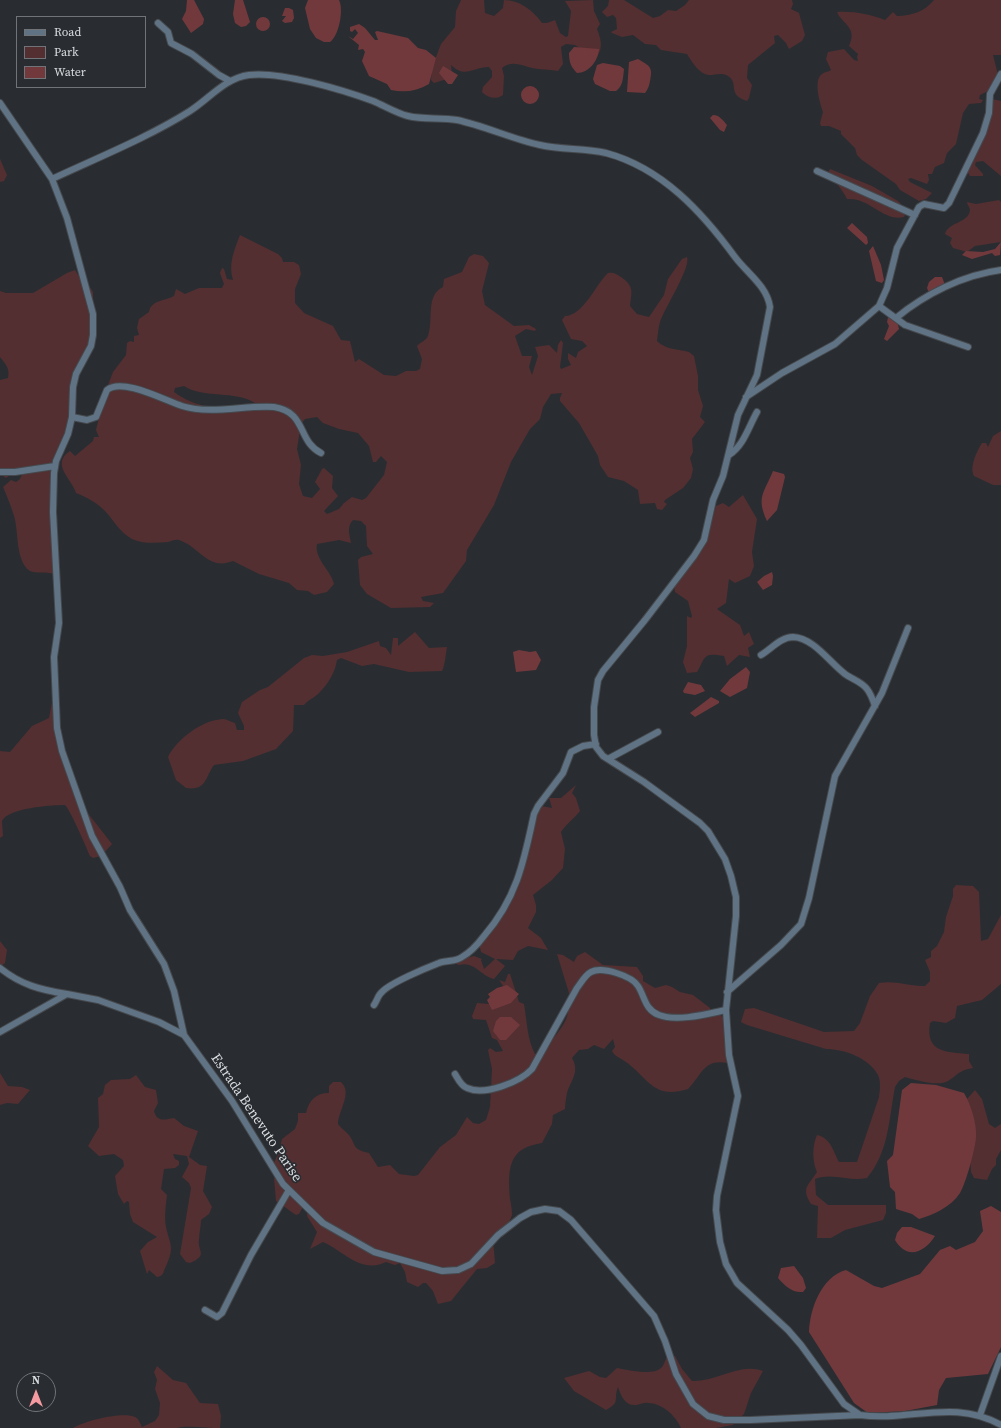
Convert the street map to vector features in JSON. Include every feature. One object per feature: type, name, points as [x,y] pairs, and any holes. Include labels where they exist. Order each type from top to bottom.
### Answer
[{"type":"street","points":[[158,23],[168,32],[171,43],[192,54],[219,75],[230,81]]},
{"type":"street","points":[[52,179],[101,157],[190,111],[230,81],[246,75],[259,74],[317,84],[376,102],[410,117],[456,120],[538,145],[607,153],[633,163],[667,183],[702,214],[744,269],[764,290],[768,298],[768,320],[757,375],[745,398],[734,427],[723,476],[713,500],[704,540],[694,556],[645,620],[602,671],[598,680],[593,720],[596,744],[603,756],[644,782],[700,823],[708,832],[725,859],[736,897],[736,916],[726,1010],[729,1049],[738,1096],[717,1196],[717,1226],[726,1264],[737,1283],[788,1330],[801,1345],[844,1404],[860,1415]]},
{"type":"street","points":[[745,398],[782,373],[835,344],[879,306],[887,288],[897,248],[919,207],[924,204],[941,209],[946,207],[949,203],[983,134],[989,112],[990,94],[1001,74]]},
{"type":"street","points":[[0,103],[52,179],[67,218],[91,302],[94,320],[93,335],[90,346],[76,374],[73,387],[72,417],[68,434],[55,466],[53,512],[59,623],[54,657],[57,728],[62,751],[90,831],[130,910],[164,964],[176,998],[184,1035]]},
{"type":"street","points":[[817,171],[915,215]]},
{"type":"street","points":[[896,318],[911,306],[932,293],[977,276],[1001,270]]},
{"type":"street","points":[[879,306],[910,327],[968,347]]},
{"type":"street","points":[[72,417],[87,420],[96,417],[107,390],[114,386],[131,387],[182,406],[196,409],[226,410],[274,407],[281,408],[293,414],[299,421],[311,447],[320,453]]},
{"type":"street","points":[[728,455],[743,442],[747,430],[757,412]]},
{"type":"street","points":[[0,472],[16,472],[55,466]]},
{"type":"street","points":[[727,992],[781,945],[801,924],[809,898],[835,776],[875,706],[908,628]]},
{"type":"street","points":[[761,655],[785,638],[792,637],[806,641],[846,675],[867,689],[875,706]]},
{"type":"street","points":[[608,759],[658,732]]},
{"type":"street","points":[[374,1005],[383,990],[392,985],[440,963],[458,959],[474,948],[492,927],[506,905],[524,864],[534,814],[538,806],[563,773],[571,752],[582,746],[596,744]]},
{"type":"street","points":[[0,968],[10,977],[37,989],[98,1000],[159,1022],[184,1035]]},
{"type":"street","points":[[455,1074],[461,1084],[471,1090],[484,1090],[499,1087],[525,1077],[532,1069],[577,988],[586,976],[591,972],[598,970],[617,973],[631,978],[638,985],[648,1008],[660,1016],[693,1016],[726,1010]]},
{"type":"street","points":[[0,1032],[68,994]]},
{"type":"street","name":"Estrada Benevuto Parise","points":[[184,1035],[232,1101],[283,1184],[323,1223],[374,1252],[442,1271],[458,1270],[471,1264],[498,1235],[520,1218],[531,1212],[545,1209],[559,1211],[571,1220],[654,1316],[665,1341],[676,1374],[693,1404],[708,1416],[724,1420],[750,1420],[860,1415],[878,1417],[943,1411],[966,1412],[980,1415],[1001,1426]]},
{"type":"street","points":[[205,1310],[217,1316],[222,1313],[251,1255],[289,1190]]},
{"type":"street","points":[[980,1415],[1001,1356]]},
{"type":"green space","points":[[461,0],[484,0],[485,13],[494,16],[503,8],[504,0],[510,0],[530,10],[542,23],[555,20],[560,33],[566,37],[568,36],[571,11],[565,1],[593,0],[594,11],[600,24],[597,29],[601,44],[600,52],[595,58],[575,45],[566,44],[561,47],[563,64],[558,71],[535,69],[517,64],[509,64],[502,68],[504,76],[503,95],[495,98],[489,97],[482,92],[483,87],[492,77],[492,71],[489,67],[483,67],[465,72],[456,69],[451,65],[452,75],[450,78],[434,83],[431,80],[432,68],[441,44],[455,27],[456,11]]},
{"type":"green space","points":[[609,0],[624,0],[653,18],[660,16],[668,10],[676,11],[685,5],[689,0],[792,0],[793,4],[791,9],[799,13],[805,35],[802,41],[789,49],[786,43],[778,35],[774,36],[775,43],[748,65],[747,78],[752,85],[747,101],[737,95],[733,82],[728,76],[721,74],[705,74],[696,67],[687,54],[661,50],[656,45],[645,44],[633,35],[622,37],[612,33],[611,32],[617,29],[616,18],[613,15],[607,17],[602,12],[608,6]]},
{"type":"green space","points":[[934,0],[1001,0],[1001,55],[993,55],[998,75],[988,91],[980,95],[979,99],[983,100],[981,103],[969,104],[963,113],[956,144],[947,153],[944,163],[935,167],[932,174],[928,174],[929,180],[927,184],[911,178],[908,179],[910,182],[932,193],[926,199],[919,201],[900,190],[896,184],[862,160],[857,155],[855,148],[841,134],[841,131],[829,126],[821,126],[820,123],[823,112],[818,92],[818,81],[822,74],[831,70],[826,59],[828,52],[844,49],[854,60],[858,61],[858,54],[849,46],[852,34],[848,26],[837,12],[861,13],[885,20],[893,12],[897,16],[918,12],[927,7]]},
{"type":"green space","points":[[992,99],[1001,101],[1001,176],[983,161],[976,162],[975,165],[983,176],[970,176],[966,170],[986,122]]},
{"type":"green space","points":[[0,159],[7,175],[4,181],[0,182]]},
{"type":"green space","points":[[830,169],[872,186],[898,201],[901,204],[905,215],[904,217],[896,218],[889,216],[863,202],[855,199],[847,199],[828,173]]},
{"type":"green space","points":[[999,200],[1001,202],[1001,242],[975,246],[967,252],[953,248],[950,243],[952,238],[945,234],[950,227],[966,218],[969,214],[970,209],[967,202],[976,204]]},
{"type":"green space","points":[[240,235],[278,254],[282,258],[283,262],[294,262],[299,265],[301,274],[295,289],[295,303],[304,313],[333,326],[341,340],[350,341],[355,362],[359,359],[384,375],[396,376],[406,371],[416,371],[420,369],[422,359],[417,346],[428,336],[434,296],[437,291],[443,287],[444,279],[462,272],[469,257],[474,254],[483,256],[489,263],[482,291],[485,305],[514,326],[529,325],[536,329],[535,331],[526,329],[515,336],[522,356],[532,356],[529,367],[532,375],[538,356],[535,347],[549,345],[557,353],[558,345],[561,340],[563,343],[561,369],[571,365],[568,359],[568,353],[576,358],[578,352],[587,346],[582,341],[571,339],[562,320],[565,316],[572,315],[578,311],[608,273],[616,274],[628,283],[631,289],[630,306],[637,314],[649,317],[664,295],[668,279],[682,259],[687,257],[685,270],[662,316],[658,329],[657,341],[664,346],[689,352],[694,356],[698,376],[698,390],[703,406],[700,417],[705,422],[692,439],[693,452],[690,458],[693,469],[691,478],[683,488],[665,500],[664,502],[667,504],[662,510],[657,509],[655,503],[640,504],[638,490],[624,481],[608,477],[600,465],[598,456],[579,423],[560,401],[562,393],[551,394],[543,407],[540,419],[530,429],[511,462],[494,505],[467,550],[466,561],[443,593],[421,597],[423,601],[434,603],[430,607],[391,608],[367,594],[360,585],[358,560],[361,557],[373,554],[367,546],[366,526],[361,521],[353,520],[351,523],[349,532],[351,543],[339,540],[317,544],[320,560],[330,574],[334,584],[327,592],[314,595],[308,591],[297,590],[289,583],[259,574],[233,561],[217,563],[210,561],[186,543],[179,540],[149,543],[132,539],[120,529],[101,507],[91,500],[76,493],[64,472],[62,461],[64,456],[70,451],[75,456],[93,441],[94,437],[99,437],[96,430],[105,393],[113,372],[126,355],[127,343],[130,341],[134,342],[134,336],[139,335],[137,328],[139,319],[149,312],[152,305],[155,303],[174,296],[176,289],[185,294],[199,288],[222,288],[224,284],[220,273],[222,268],[224,269],[227,279],[233,280],[231,263]],"holes":[[[184,386],[192,390],[238,397],[255,403],[245,406],[223,408],[202,405],[183,398],[174,392],[175,388]],[[317,417],[323,423],[339,429],[358,433],[369,446],[373,462],[376,462],[381,456],[387,462],[384,475],[366,498],[362,500],[352,497],[339,509],[327,514],[324,511],[338,496],[332,488],[333,476],[324,468],[322,469],[315,482],[320,489],[312,498],[303,496],[299,484],[301,465],[297,449],[301,424],[305,419]]]},
{"type":"green space","points":[[75,270],[82,281],[86,281],[93,292],[94,336],[76,376],[70,425],[53,465],[56,544],[59,559],[56,572],[54,574],[30,571],[25,566],[20,553],[16,522],[3,487],[11,480],[16,482],[20,479],[24,469],[20,468],[6,478],[0,474],[0,380],[8,378],[8,372],[7,367],[0,357],[0,291],[6,293],[33,293],[67,273]]},
{"type":"green space","points":[[1001,431],[1001,485],[993,485],[974,476],[972,468],[982,443],[986,443],[988,447],[993,436]]},
{"type":"green space","points":[[743,495],[757,519],[752,552],[754,566],[750,576],[735,583],[729,579],[726,603],[717,609],[740,625],[744,636],[749,632],[754,644],[748,648],[750,657],[739,655],[727,666],[724,656],[708,655],[697,672],[687,673],[683,662],[687,646],[687,616],[691,618],[692,616],[688,601],[675,592],[674,586],[708,534],[716,506],[723,503],[729,507]]},
{"type":"green space","points":[[415,632],[429,648],[447,647],[445,663],[442,671],[409,672],[374,664],[362,666],[341,658],[337,660],[331,678],[319,693],[304,705],[294,705],[293,731],[276,749],[243,761],[214,765],[202,785],[198,787],[186,788],[176,780],[168,757],[172,750],[184,737],[207,723],[223,719],[235,723],[237,730],[244,730],[244,726],[238,713],[242,702],[260,690],[268,687],[304,658],[312,655],[323,656],[347,652],[379,641],[380,646],[386,648],[391,655],[393,638],[398,638],[398,646]]},
{"type":"green space","points":[[52,702],[59,736],[83,807],[112,844],[101,856],[93,858],[90,856],[65,805],[30,808],[12,813],[2,821],[3,836],[0,838],[0,751],[10,752],[32,726],[49,718]]},
{"type":"green space","points":[[576,785],[572,793],[576,798],[580,811],[561,832],[565,849],[563,868],[552,880],[533,895],[536,905],[536,912],[528,928],[541,938],[548,950],[528,946],[518,951],[513,960],[496,959],[505,966],[494,979],[469,965],[459,965],[452,962],[474,956],[482,959],[484,969],[495,959],[481,952],[479,944],[510,902],[530,829],[541,806],[552,808],[549,798],[561,798]]},
{"type":"green space","points":[[956,885],[973,886],[979,892],[981,941],[988,939],[1001,915],[1001,984],[982,1000],[957,1006],[955,1018],[946,1023],[933,1021],[930,1023],[929,1033],[934,1045],[939,1049],[953,1053],[969,1054],[969,1061],[973,1068],[962,1071],[944,1083],[927,1082],[905,1077],[899,1081],[895,1087],[884,1146],[880,1157],[867,1178],[854,1179],[828,1176],[815,1179],[816,1195],[828,1205],[886,1205],[886,1213],[883,1220],[845,1230],[831,1238],[817,1238],[818,1206],[811,1204],[806,1191],[817,1172],[813,1154],[817,1135],[829,1142],[839,1162],[857,1162],[879,1097],[879,1077],[869,1064],[848,1053],[833,1049],[826,1049],[741,1022],[745,1009],[754,1008],[824,1032],[854,1031],[860,1023],[870,996],[879,983],[890,982],[925,986],[930,981],[930,972],[925,960],[931,957],[931,951],[937,946],[944,932],[946,917],[953,896],[953,889]]},
{"type":"green space","points":[[0,941],[7,950],[5,963],[0,967]]},
{"type":"green space","points":[[585,952],[603,965],[637,967],[643,976],[643,981],[655,988],[666,985],[680,992],[693,995],[710,1008],[711,1012],[718,1013],[724,1018],[728,1063],[713,1063],[704,1069],[688,1089],[677,1092],[667,1092],[653,1086],[634,1068],[615,1055],[612,1051],[615,1047],[613,1039],[604,1049],[594,1045],[588,1049],[579,1050],[572,1058],[575,1072],[567,1093],[565,1109],[553,1115],[552,1124],[542,1143],[522,1150],[516,1155],[512,1162],[509,1179],[512,1215],[507,1225],[493,1239],[495,1263],[487,1268],[477,1269],[451,1301],[438,1304],[433,1291],[426,1283],[423,1283],[418,1287],[407,1282],[405,1272],[400,1263],[395,1265],[386,1262],[377,1265],[361,1264],[323,1242],[310,1249],[317,1232],[307,1216],[308,1205],[304,1205],[299,1214],[296,1215],[276,1201],[274,1178],[276,1177],[284,1185],[284,1179],[281,1174],[272,1167],[278,1154],[282,1139],[295,1129],[298,1121],[298,1113],[306,1113],[309,1104],[314,1098],[320,1094],[329,1093],[329,1086],[333,1082],[341,1082],[346,1091],[338,1124],[351,1138],[356,1148],[369,1153],[378,1167],[390,1165],[399,1174],[414,1176],[418,1175],[440,1147],[456,1135],[467,1117],[473,1123],[479,1124],[486,1120],[490,1107],[492,1069],[488,1050],[490,1048],[496,1052],[503,1051],[497,1040],[492,1038],[486,1020],[473,1019],[472,1016],[477,1003],[489,1004],[506,990],[499,980],[505,982],[508,974],[510,974],[519,1002],[524,1004],[532,1048],[535,1054],[543,1052],[561,1028],[568,1012],[569,993],[557,954],[563,955],[574,962],[577,956]]},
{"type":"green space","points":[[0,1073],[8,1086],[22,1087],[30,1090],[18,1104],[7,1103],[0,1105]]},
{"type":"green space","points":[[136,1075],[145,1087],[156,1090],[158,1103],[154,1111],[155,1115],[159,1119],[164,1120],[174,1118],[184,1126],[198,1131],[189,1157],[200,1165],[207,1166],[203,1191],[212,1207],[209,1214],[201,1220],[199,1244],[201,1255],[199,1258],[190,1263],[186,1262],[180,1254],[191,1188],[189,1183],[182,1177],[189,1164],[187,1156],[173,1154],[175,1159],[179,1161],[179,1165],[175,1168],[164,1169],[161,1189],[167,1195],[165,1223],[171,1250],[169,1260],[163,1273],[161,1276],[157,1277],[149,1270],[147,1274],[140,1251],[148,1242],[157,1237],[133,1222],[130,1214],[129,1202],[127,1201],[124,1204],[118,1194],[115,1176],[124,1166],[123,1160],[114,1154],[99,1156],[88,1146],[99,1127],[98,1098],[103,1094],[105,1085],[111,1080],[130,1079]]},
{"type":"green space","points":[[975,1090],[982,1099],[989,1124],[995,1128],[1001,1124],[1001,1150],[996,1159],[996,1165],[992,1169],[987,1180],[974,1178],[971,1172],[967,1099]]},
{"type":"green space","points":[[668,1354],[675,1356],[682,1369],[692,1381],[710,1379],[737,1370],[754,1369],[763,1371],[751,1393],[744,1414],[733,1425],[716,1428],[681,1428],[676,1419],[668,1411],[658,1405],[646,1403],[638,1405],[629,1404],[622,1397],[618,1387],[614,1405],[606,1410],[574,1391],[564,1378],[589,1371],[600,1377],[606,1378],[617,1368],[640,1372],[652,1372],[662,1367]]},
{"type":"green space","points":[[157,1366],[173,1380],[186,1383],[200,1403],[218,1404],[221,1416],[220,1428],[73,1428],[94,1420],[122,1415],[135,1417],[142,1427],[155,1421],[159,1415],[160,1403],[155,1389],[157,1380],[154,1372]]},
{"type":"water","points":[[187,0],[194,0],[204,19],[203,24],[191,33],[182,19],[186,11]]},
{"type":"water","points":[[235,0],[243,0],[250,22],[246,26],[241,27],[235,23],[233,14]]},
{"type":"water","points":[[308,0],[339,0],[341,10],[340,22],[336,34],[330,42],[324,42],[316,38],[310,29],[305,8]]},
{"type":"water","points":[[285,8],[293,10],[294,18],[292,22],[285,23],[282,21],[286,16],[282,16]]},
{"type":"water","points":[[263,17],[268,19],[270,24],[268,29],[263,31],[258,29],[256,24],[258,19]]},
{"type":"water","points":[[359,24],[365,28],[375,40],[378,40],[375,32],[377,31],[408,38],[418,48],[426,50],[436,58],[429,84],[411,91],[396,91],[391,90],[387,84],[369,76],[362,61],[365,52],[363,49],[358,50],[359,45],[348,36],[353,39],[358,33],[355,29],[352,32],[350,31],[350,27]]},
{"type":"water","points":[[574,47],[599,49],[595,62],[589,69],[577,73],[572,66],[569,53]]},
{"type":"water","points":[[638,59],[650,67],[651,76],[649,86],[645,93],[627,92],[629,62]]},
{"type":"water","points":[[603,63],[620,66],[624,69],[623,79],[616,91],[610,91],[595,84],[593,79],[597,65]]},
{"type":"water","points":[[443,66],[458,75],[452,84],[448,84],[439,73]]},
{"type":"water","points":[[530,86],[536,89],[539,95],[536,101],[530,104],[524,101],[521,95],[524,89]]},
{"type":"water","points":[[713,115],[719,117],[727,125],[724,132],[720,130],[710,118]]},
{"type":"water","points":[[852,223],[867,237],[868,243],[866,245],[847,228]]},
{"type":"water","points":[[1001,242],[1000,255],[995,256],[992,253],[972,259],[962,255],[966,251],[983,252],[995,249]]},
{"type":"water","points":[[873,246],[881,265],[884,280],[882,283],[876,281],[869,251]]},
{"type":"water","points":[[935,277],[942,277],[945,285],[929,293],[927,288],[929,282]]},
{"type":"water","points":[[889,313],[900,321],[898,325],[899,329],[887,341],[884,339],[889,326],[887,322]]},
{"type":"water","points":[[773,471],[784,474],[785,477],[777,510],[767,521],[762,506],[762,495]]},
{"type":"water","points":[[772,572],[772,585],[763,590],[757,582]]},
{"type":"water","points":[[519,650],[530,652],[536,651],[541,660],[536,670],[516,672],[513,652]]},
{"type":"water","points":[[746,667],[750,672],[747,688],[730,697],[720,691],[730,679]]},
{"type":"water","points":[[688,682],[701,685],[705,691],[695,695],[684,693],[683,691]]},
{"type":"water","points":[[711,697],[719,701],[719,703],[695,717],[690,713]]},
{"type":"water","points":[[507,985],[519,994],[511,1003],[492,1010],[487,1000],[490,997],[488,994],[497,988]]},
{"type":"water","points":[[500,1017],[511,1017],[520,1025],[506,1040],[500,1040],[493,1031],[496,1021]]},
{"type":"water","points":[[911,1083],[936,1085],[964,1093],[969,1103],[976,1126],[976,1137],[972,1158],[960,1193],[952,1202],[941,1210],[919,1219],[912,1214],[896,1209],[895,1192],[890,1187],[887,1161],[893,1155],[902,1090]]},
{"type":"water","points":[[991,1206],[1001,1212],[1001,1347],[988,1374],[946,1378],[939,1390],[937,1405],[905,1411],[868,1413],[854,1403],[809,1332],[812,1314],[818,1295],[830,1279],[846,1270],[874,1286],[882,1288],[920,1274],[940,1250],[950,1246],[956,1250],[975,1242],[983,1231],[980,1211]]},
{"type":"water","points":[[902,1227],[911,1227],[935,1236],[926,1247],[915,1252],[910,1252],[900,1246],[895,1240],[897,1233]]},
{"type":"water","points":[[794,1266],[803,1278],[806,1288],[803,1292],[792,1290],[778,1278],[781,1268]]}]
